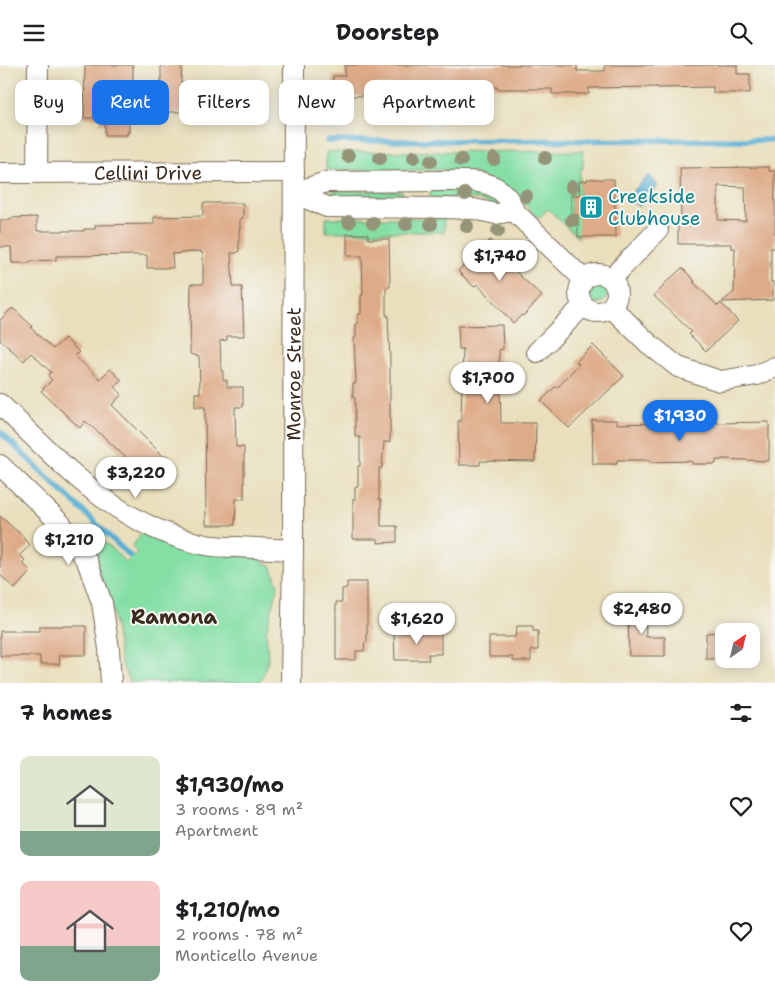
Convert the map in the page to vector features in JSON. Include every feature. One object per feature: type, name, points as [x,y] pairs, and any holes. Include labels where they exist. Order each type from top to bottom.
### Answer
[{"type":"street","points":[[37,172],[38,65]]},
{"type":"street","name":"Monroe Street","points":[[291,683],[294,65]]},
{"type":"street","name":"Cellini Drive","points":[[0,173],[294,172]]},
{"type":"street","points":[[416,181],[416,208]]},
{"type":"street","points":[[294,193],[326,182],[476,181],[492,186],[507,197],[514,211],[583,279]]},
{"type":"street","points":[[294,193],[327,207],[474,209],[496,214],[514,211]]},
{"type":"street","points":[[611,279],[658,230]]},
{"type":"street","points":[[600,273],[611,279],[617,290],[615,302],[611,307],[600,312],[594,312],[583,306],[578,296],[578,290],[583,279],[600,273]]},
{"type":"street","points":[[537,352],[583,306]]},
{"type":"street","points":[[611,307],[649,344],[678,367],[720,381],[758,375],[775,367]]},
{"type":"street","points":[[0,404],[75,476],[110,504],[144,525],[208,546],[293,550]]},
{"type":"street","points":[[0,465],[61,524],[87,561],[102,603],[109,649],[111,683]]},
{"type":"green space","points":[[583,151],[583,169],[580,169],[580,195],[571,195],[571,214],[580,215],[578,238],[548,209],[540,217],[536,216],[514,192],[472,172],[457,170],[326,170],[326,152]]},
{"type":"green space","points":[[432,190],[458,191],[482,195],[498,199],[500,204],[498,206],[476,199],[432,198],[429,194]]},
{"type":"green space","points":[[333,191],[402,191],[403,194],[400,197],[333,198],[330,194]]},
{"type":"green space","points":[[326,218],[444,218],[444,232],[326,232]]},
{"type":"green space","points":[[594,283],[602,283],[608,289],[608,297],[602,303],[594,303],[588,297],[588,289]]},
{"type":"green space","points":[[141,534],[184,549],[260,558],[265,564],[271,565],[278,586],[266,632],[268,660],[262,679],[258,683],[130,682],[121,663],[112,607],[93,555],[105,543],[126,563],[137,552],[132,547]]},
{"type":"water","points":[[649,175],[657,184],[657,188],[639,207],[630,199],[630,194]]},
{"type":"building","points":[[85,65],[133,66],[133,80],[92,80],[92,118],[84,118]]},
{"type":"building","points":[[161,65],[182,65],[181,80],[179,80],[179,112],[169,112],[169,80],[161,80]]},
{"type":"building","points":[[345,65],[577,65],[577,71],[605,71],[605,65],[737,65],[737,74],[750,74],[750,93],[713,93],[713,87],[658,87],[589,88],[589,94],[552,94],[552,89],[497,89],[497,87],[494,87],[494,80],[364,80],[364,96],[354,96],[354,80],[333,80],[333,76],[345,76]]},
{"type":"building","points":[[105,125],[129,125],[127,135],[105,135]]},
{"type":"building","points":[[769,167],[769,171],[775,172],[775,248],[771,248],[773,300],[722,302],[734,292],[735,248],[731,248],[731,244],[678,244],[678,221],[681,221],[680,168]],"holes":[[[718,186],[745,187],[746,221],[718,220]]]},
{"type":"building","name":"Creekside Clubhouse","points":[[587,179],[614,179],[616,237],[578,237],[578,215],[571,215],[571,195],[580,195],[579,181],[587,181]]},
{"type":"building","points":[[203,203],[243,203],[243,218],[240,218],[239,229],[239,251],[231,253],[233,287],[242,287],[244,336],[227,336],[227,340],[220,341],[223,380],[227,380],[227,387],[243,387],[243,407],[235,407],[236,447],[244,447],[244,499],[236,499],[235,525],[206,525],[205,407],[195,407],[195,393],[200,393],[199,356],[190,354],[191,284],[203,284],[203,253],[201,251],[172,254],[173,268],[147,268],[147,255],[56,256],[56,260],[12,263],[11,247],[0,247],[0,220],[37,217],[37,231],[84,231],[84,229],[95,229],[95,225],[154,224],[154,217],[203,216]]},
{"type":"building","points":[[347,234],[368,234],[368,239],[389,239],[390,287],[386,287],[386,315],[388,315],[390,360],[390,442],[384,442],[382,468],[379,468],[379,500],[381,500],[381,526],[397,526],[397,542],[378,543],[378,539],[353,539],[353,499],[355,499],[355,487],[358,487],[358,466],[360,466],[360,437],[355,437],[355,398],[353,398],[353,383],[356,383],[354,338],[356,337],[358,314],[361,314],[361,295],[363,295],[362,256],[347,256]]},
{"type":"building","points":[[490,240],[507,257],[504,260],[507,264],[542,296],[523,316],[513,323],[477,284],[474,287],[458,271]]},
{"type":"building","points":[[682,268],[695,281],[693,282],[718,306],[721,303],[738,321],[706,351],[689,334],[692,332],[654,296]]},
{"type":"building","points":[[11,309],[14,309],[32,326],[31,328],[53,349],[65,338],[79,352],[75,356],[100,379],[110,369],[122,380],[114,387],[122,394],[112,405],[164,457],[166,455],[176,465],[154,488],[152,485],[150,487],[137,475],[139,473],[134,469],[136,467],[104,437],[85,421],[80,428],[41,391],[52,380],[48,376],[51,372],[31,353],[24,361],[0,340],[0,320]]},
{"type":"building","points":[[502,325],[503,349],[499,350],[501,423],[536,423],[535,462],[480,461],[480,465],[459,465],[458,421],[461,421],[463,349],[459,349],[458,326]]},
{"type":"building","points":[[593,345],[624,376],[569,428],[541,401],[554,388],[559,386],[579,364],[576,362]]},
{"type":"building","points":[[592,420],[617,420],[617,424],[692,422],[692,420],[716,420],[716,423],[769,422],[769,461],[722,459],[716,460],[716,464],[692,464],[692,461],[650,462],[651,460],[617,460],[617,464],[593,464]]},
{"type":"building","points":[[0,516],[25,538],[30,545],[20,555],[25,560],[22,563],[31,571],[15,589],[0,575]]},
{"type":"building","points":[[347,582],[367,582],[367,642],[365,642],[364,651],[356,651],[356,660],[336,660],[336,602],[342,602],[342,589],[347,588]]},
{"type":"building","points":[[628,604],[645,604],[646,637],[665,637],[665,656],[629,656]]},
{"type":"building","points":[[40,626],[86,626],[86,655],[59,655],[60,664],[40,664],[40,656],[0,656],[0,631],[40,631]]},
{"type":"building","points":[[517,626],[533,626],[533,631],[538,631],[538,650],[531,650],[531,661],[513,661],[513,657],[489,657],[489,637],[515,637]]},
{"type":"building","points":[[441,631],[441,654],[428,654],[429,660],[395,660],[394,632]]},
{"type":"building","points":[[715,632],[715,659],[706,659],[706,633]]},
{"type":"waterway","points":[[327,141],[775,140]]},
{"type":"waterway","points":[[0,432],[130,556]]},
{"type":"place","name":"Creekside Clubhouse","points":[[591,207]]},
{"type":"district","name":"Ramona","points":[[174,617]]}]
